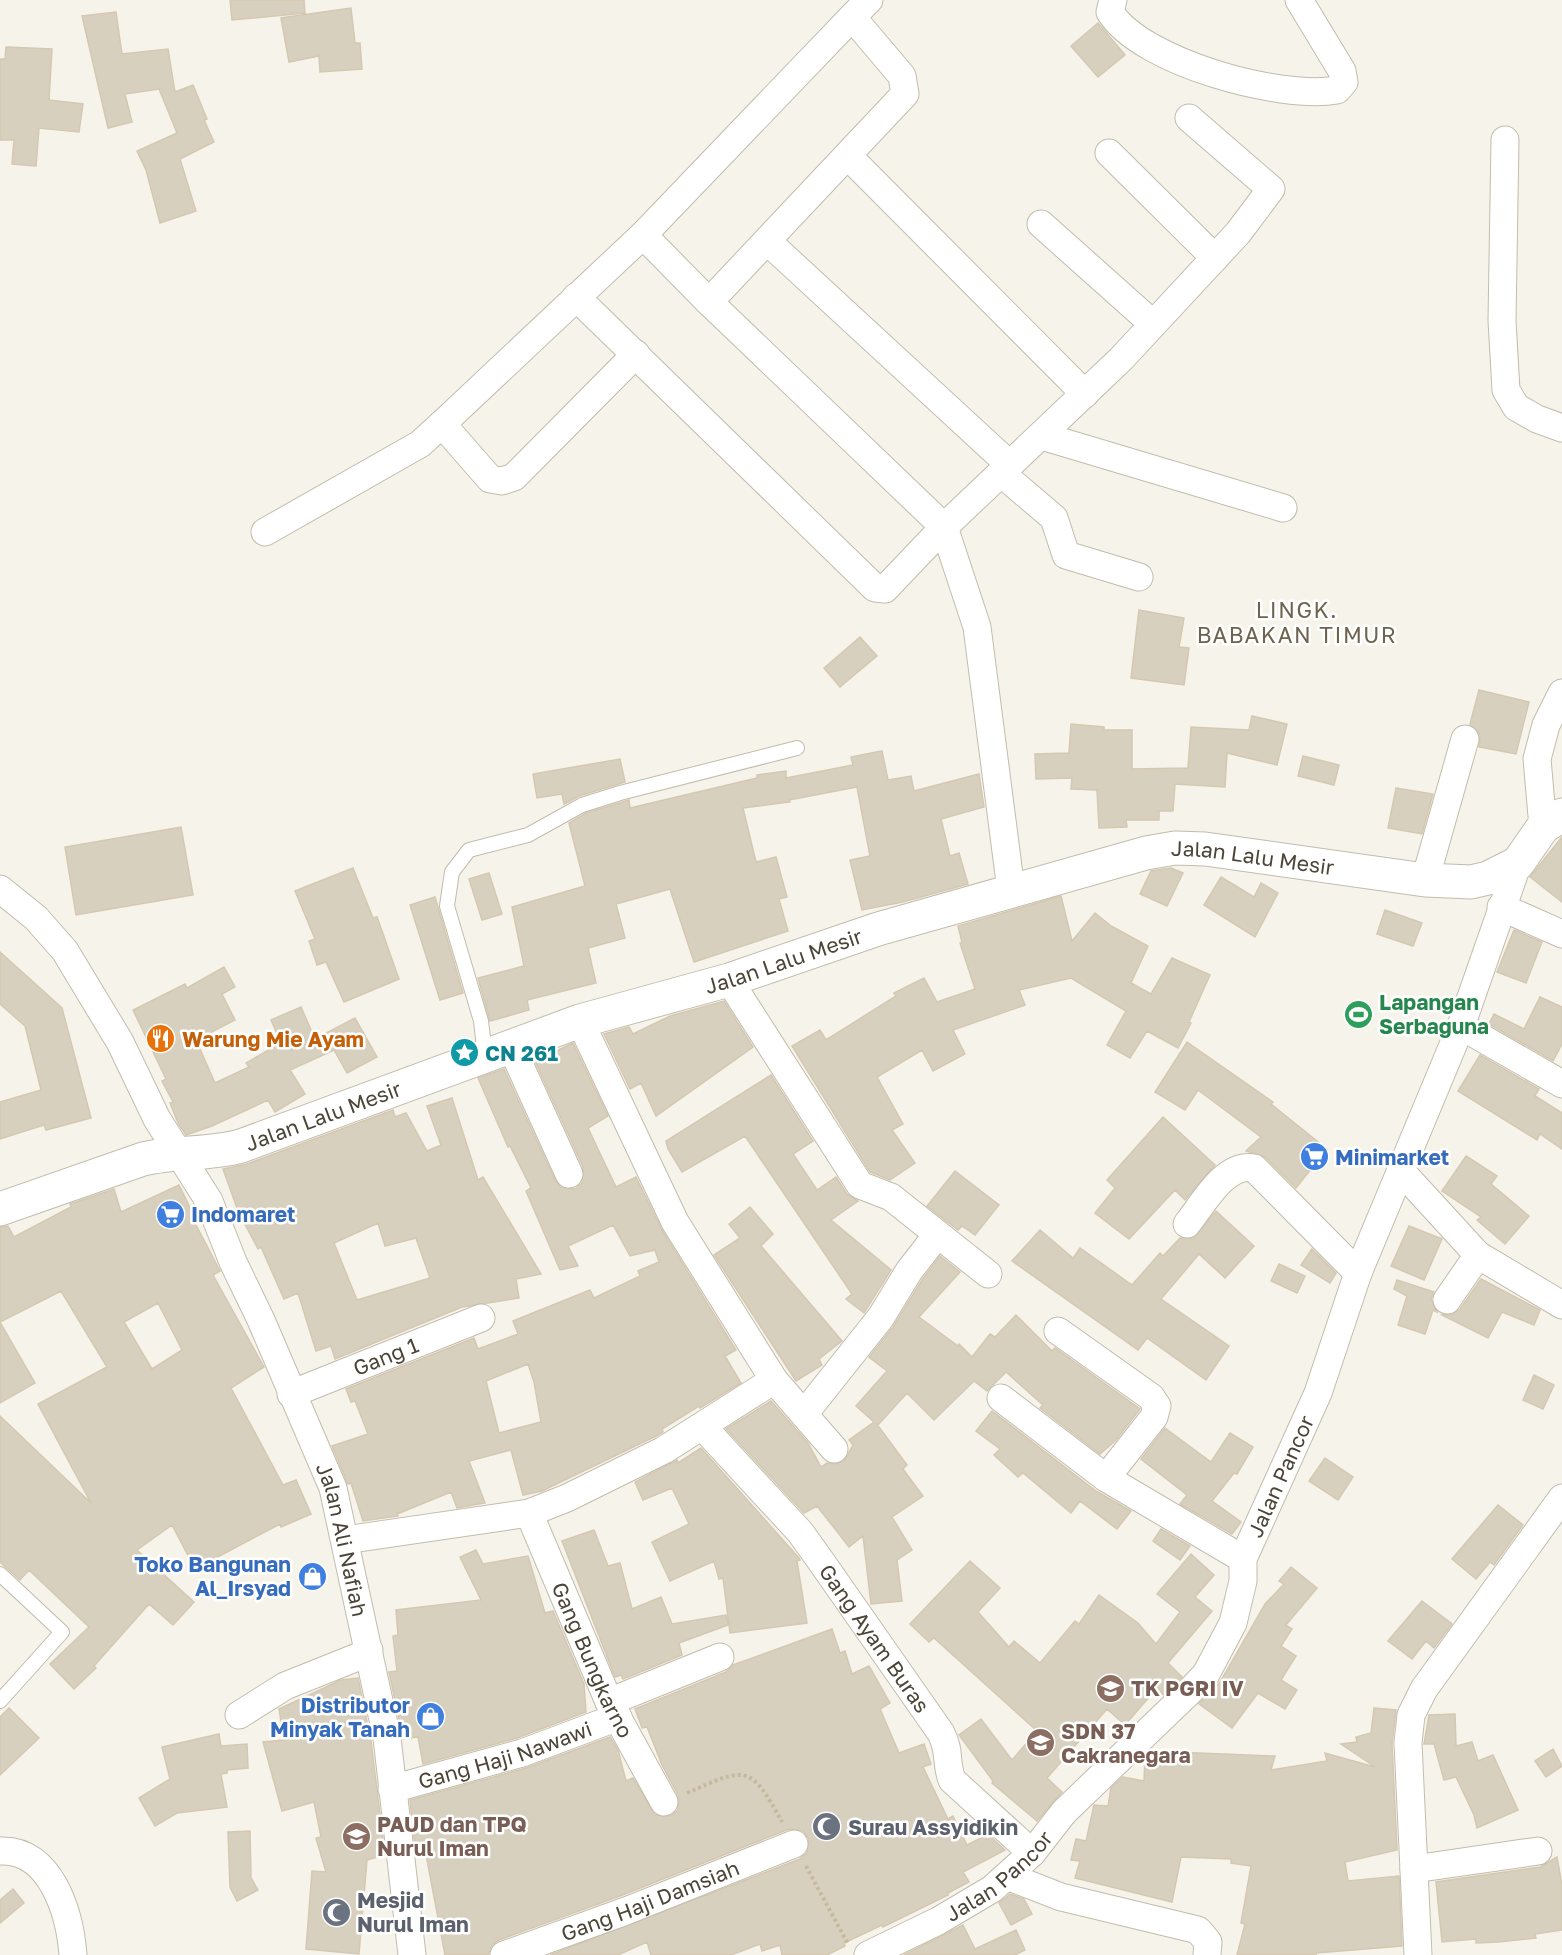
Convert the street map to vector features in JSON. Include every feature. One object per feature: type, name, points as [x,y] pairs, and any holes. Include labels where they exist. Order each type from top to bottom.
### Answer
[{"type":"street","points":[[1113,0],[1110,12],[1115,21],[1141,42],[1174,59],[1259,85],[1288,90],[1337,90],[1344,82],[1342,71],[1299,0]]},
{"type":"street","points":[[265,532],[420,444],[643,235],[860,9],[902,75],[906,86],[905,94],[709,302]]},
{"type":"street","points":[[576,297],[878,590],[890,586],[944,527],[1042,436],[1154,324],[1215,258],[1271,189],[1189,118]]},
{"type":"street","points":[[1505,140],[1502,321],[1506,390],[1516,407],[1537,419],[1562,428]]},
{"type":"street","points":[[1109,153],[1215,258]]},
{"type":"street","points":[[848,156],[1085,394]]},
{"type":"street","points":[[1041,224],[1154,324]]},
{"type":"street","points":[[643,235],[709,302],[944,527],[976,627],[1011,890]]},
{"type":"street","points":[[768,241],[1006,469],[1054,518],[1066,555],[1138,577]]},
{"type":"street","points":[[442,424],[490,478],[502,481],[514,477],[636,354]]},
{"type":"street","points":[[1042,436],[1283,508]]},
{"type":"street","points":[[1553,821],[1537,759],[1546,725],[1562,693]]},
{"type":"street","points":[[1425,880],[1466,739]]},
{"type":"street","name":"Jalan Lalu Mesir","points":[[0,1209],[143,1159],[207,1153],[241,1146],[580,1021],[729,980],[878,929],[1146,853],[1175,848],[1205,849],[1425,880],[1471,882],[1488,878],[1518,863],[1553,821]]},
{"type":"street","name":"Jalan Pancor","points":[[868,1955],[964,1906],[1007,1876],[1032,1853],[1064,1812],[1206,1674],[1233,1623],[1243,1581],[1243,1559],[1318,1393],[1358,1272],[1461,1026],[1518,863]]},
{"type":"street","name":"Jalan Ali Nafiah","points":[[0,889],[36,918],[65,951],[120,1042],[157,1119],[209,1201],[333,1488],[387,1738],[412,1955]]},
{"type":"street","points":[[1501,908],[1562,934]]},
{"type":"street","points":[[729,980],[858,1181],[868,1190],[891,1197],[988,1274]]},
{"type":"street","points":[[580,1021],[671,1214],[774,1380],[834,1449]]},
{"type":"street","points":[[1461,1026],[1562,1084]]},
{"type":"street","points":[[498,1051],[569,1174]]},
{"type":"street","points":[[1186,1224],[1232,1171],[1244,1166],[1254,1168],[1358,1272]]},
{"type":"street","points":[[1401,1171],[1478,1255],[1562,1305]]},
{"type":"street","points":[[804,1414],[881,1317],[909,1271],[937,1235]]},
{"type":"street","points":[[1447,1300],[1478,1255]]},
{"type":"street","name":"Gang 1","points":[[291,1394],[481,1318]]},
{"type":"street","points":[[1058,1331],[1151,1397],[1157,1406],[1155,1417],[1106,1478]]},
{"type":"street","points":[[345,1540],[529,1513],[616,1475],[703,1427],[774,1380]]},
{"type":"street","points":[[1001,1398],[1106,1478],[1243,1559]]},
{"type":"street","name":"Gang Ayam Buras","points":[[703,1427],[800,1532],[818,1557],[940,1733],[949,1749],[949,1771],[952,1780],[1032,1853]]},
{"type":"street","points":[[1418,1955],[1408,1743],[1411,1715],[1416,1702],[1559,1507]]},
{"type":"street","name":"Gang Bungkarno","points":[[529,1513],[614,1710],[664,1802]]},
{"type":"street","points":[[239,1715],[285,1686],[360,1656],[369,1650]]},
{"type":"street","name":"Gang Haji Nawawi","points":[[392,1789],[522,1753],[720,1657]]},
{"type":"street","name":"Gang Haji Damsiah","points":[[504,1955],[626,1911],[794,1844]]},
{"type":"street","points":[[0,1851],[26,1854],[46,1875],[67,1913],[73,1955]]},
{"type":"street","points":[[1414,1869],[1538,1851]]},
{"type":"street","points":[[1007,1876],[1062,1898],[1198,1930],[1208,1942],[1207,1955]]},
{"type":"lane","points":[[498,1051],[481,1021],[447,906],[452,872],[470,850],[528,835],[582,805],[620,793],[797,748]]},
{"type":"lane","points":[[0,1574],[62,1629],[61,1636],[0,1701]]},
{"type":"building","points":[[230,0],[304,0],[305,13],[232,20]]},
{"type":"building","points":[[351,8],[355,43],[360,43],[362,69],[320,72],[319,56],[289,62],[281,18]]},
{"type":"building","points":[[116,12],[122,54],[168,49],[175,92],[193,85],[214,142],[180,159],[196,211],[160,223],[146,170],[137,151],[177,133],[159,89],[125,94],[132,122],[108,128],[82,16]]},
{"type":"building","points":[[1098,23],[1125,55],[1098,77],[1071,46]]},
{"type":"building","points":[[6,47],[52,49],[49,100],[83,104],[79,132],[39,128],[36,166],[12,164],[14,140],[0,140],[0,59],[5,59]]},
{"type":"building","points":[[1139,610],[1184,618],[1179,647],[1189,648],[1184,685],[1131,678]]},
{"type":"building","points":[[860,637],[877,656],[840,687],[824,668]]},
{"type":"building","points":[[1479,690],[1529,702],[1516,754],[1479,747],[1480,735],[1470,724]]},
{"type":"building","points":[[1252,716],[1287,724],[1277,765],[1227,753],[1225,787],[1175,784],[1173,811],[1159,811],[1159,820],[1126,820],[1127,827],[1099,828],[1097,790],[1071,789],[1072,778],[1036,779],[1035,754],[1069,753],[1071,724],[1104,727],[1104,730],[1132,730],[1132,769],[1188,768],[1191,727],[1249,730]]},
{"type":"building","points":[[882,751],[888,780],[911,776],[914,791],[979,774],[984,807],[941,819],[950,856],[959,853],[968,884],[903,902],[862,910],[850,860],[870,856],[857,787],[789,800],[790,802],[743,808],[756,862],[776,857],[787,897],[779,899],[788,931],[694,962],[670,889],[616,904],[625,938],[588,948],[596,983],[527,1000],[529,1010],[490,1021],[478,978],[524,966],[512,907],[585,886],[569,823],[586,813],[629,800],[630,808],[757,778],[757,775],[786,771],[786,778],[853,765],[851,757]]},
{"type":"building","points":[[1303,756],[1339,765],[1334,785],[1298,776]]},
{"type":"building","points":[[620,759],[625,782],[579,796],[564,804],[562,794],[537,798],[533,774]]},
{"type":"building","points":[[1396,788],[1433,794],[1422,834],[1388,828]]},
{"type":"building","points":[[181,827],[193,895],[76,915],[65,847]]},
{"type":"building","points":[[1562,837],[1562,902],[1530,877]]},
{"type":"building","points":[[353,868],[373,918],[377,917],[399,979],[344,1002],[326,962],[317,965],[309,941],[315,939],[295,891]]},
{"type":"building","points":[[1171,868],[1183,873],[1167,906],[1140,894],[1151,871]]},
{"type":"building","points":[[489,873],[502,914],[482,920],[469,879]]},
{"type":"building","points":[[1221,877],[1254,897],[1261,883],[1278,893],[1255,937],[1204,905]]},
{"type":"building","points":[[1061,896],[1072,941],[1095,913],[1111,926],[1148,946],[1131,983],[1151,994],[1172,958],[1210,975],[1189,1022],[1191,1023],[1178,1048],[1147,1031],[1130,1058],[1107,1045],[1126,1011],[1071,978],[1019,990],[1025,1005],[953,1030],[965,1054],[933,1071],[922,1050],[877,1077],[903,1124],[892,1130],[915,1163],[890,1180],[870,1172],[792,1046],[820,1030],[826,1040],[896,996],[894,993],[924,978],[937,1002],[975,989],[960,943],[962,942],[958,926]]},
{"type":"building","points":[[435,897],[463,993],[440,1000],[410,905]]},
{"type":"building","points":[[1385,910],[1422,923],[1413,946],[1377,934]]},
{"type":"building","points":[[1514,930],[1542,942],[1526,983],[1497,972]]},
{"type":"building","points":[[0,952],[62,1008],[91,1118],[46,1130],[44,1125],[0,1139],[0,1102],[41,1090],[25,1026],[0,1004]]},
{"type":"building","points":[[224,967],[235,987],[222,994],[235,1020],[196,1040],[215,1083],[249,1067],[246,1063],[281,1043],[271,1020],[301,1007],[315,1039],[355,1018],[377,1057],[347,1073],[334,1050],[290,1070],[305,1094],[275,1112],[268,1100],[212,1126],[186,1135],[178,1123],[170,1103],[173,1102],[162,1081],[166,1079],[133,1010],[185,984],[187,988]]},
{"type":"building","points":[[1540,997],[1562,1007],[1562,1044],[1553,1061],[1489,1024],[1494,1014],[1524,1029]]},
{"type":"building","points":[[724,1001],[753,1047],[656,1116],[641,1083],[630,1089],[604,1034],[629,1027],[633,1034],[670,1016]]},
{"type":"building","points":[[1187,1042],[1273,1102],[1271,1104],[1327,1149],[1296,1188],[1265,1157],[1246,1151],[1261,1137],[1198,1090],[1185,1110],[1155,1092]]},
{"type":"building","points":[[573,1043],[608,1116],[588,1128],[616,1187],[636,1177],[662,1230],[736,1350],[725,1356],[741,1383],[662,1429],[663,1432],[656,1436],[542,1491],[523,1495],[511,1450],[469,1461],[485,1503],[457,1508],[451,1492],[397,1514],[398,1516],[363,1521],[351,1483],[348,1484],[332,1446],[368,1434],[355,1401],[351,1402],[346,1389],[474,1338],[478,1349],[518,1334],[513,1321],[590,1290],[594,1298],[640,1276],[638,1271],[659,1262],[655,1250],[630,1256],[613,1225],[568,1246],[578,1266],[560,1270],[526,1191],[531,1188],[510,1146],[508,1147],[478,1078],[504,1069],[555,1180],[560,1187],[575,1189],[582,1183],[583,1167],[535,1061]],"holes":[[[528,1364],[534,1382],[541,1422],[499,1433],[486,1381]]]},
{"type":"building","points":[[1480,1055],[1539,1089],[1535,1096],[1562,1113],[1562,1149],[1540,1134],[1537,1140],[1458,1091]]},
{"type":"building","points":[[771,1075],[813,1141],[793,1154],[817,1190],[836,1177],[847,1194],[858,1201],[831,1220],[891,1270],[864,1313],[846,1299],[852,1294],[745,1136],[682,1172],[668,1149],[666,1141]]},
{"type":"building","points":[[452,1098],[478,1180],[483,1177],[541,1274],[516,1279],[519,1298],[462,1307],[335,1359],[331,1346],[316,1351],[298,1293],[284,1299],[261,1247],[258,1249],[238,1211],[223,1169],[247,1164],[393,1110],[395,1117],[406,1113],[427,1151],[441,1145],[427,1106]],"holes":[[[378,1223],[385,1246],[416,1238],[430,1278],[357,1300],[334,1243]]]},
{"type":"building","points":[[1163,1117],[1215,1165],[1185,1200],[1175,1190],[1129,1239],[1095,1213],[1115,1188],[1107,1180]]},
{"type":"building","points":[[1466,1156],[1497,1176],[1491,1184],[1529,1216],[1505,1244],[1477,1220],[1481,1217],[1442,1191]]},
{"type":"building","points":[[955,1171],[999,1205],[975,1235],[962,1226],[958,1230],[927,1206]]},
{"type":"building","points":[[179,1185],[197,1222],[195,1223],[220,1271],[213,1275],[264,1367],[231,1388],[283,1485],[296,1480],[311,1514],[281,1527],[280,1524],[195,1569],[172,1525],[137,1550],[194,1602],[173,1625],[149,1604],[94,1666],[96,1668],[74,1689],[50,1664],[89,1627],[29,1570],[20,1580],[0,1562],[0,1416],[91,1503],[38,1404],[107,1367],[61,1291],[0,1322],[0,1227],[8,1226],[14,1237],[71,1207],[70,1204],[114,1189],[121,1212]],"holes":[[[158,1303],[182,1350],[152,1369],[124,1322]]]},
{"type":"building","points":[[750,1207],[773,1234],[761,1246],[842,1341],[819,1359],[822,1365],[796,1381],[714,1255],[740,1238],[729,1224]]},
{"type":"building","points":[[1216,1211],[1254,1246],[1225,1278],[1199,1254],[1161,1299],[1229,1346],[1206,1380],[1147,1338],[1138,1350],[1012,1261],[1040,1230],[1073,1258],[1080,1248],[1132,1285],[1160,1253],[1163,1256],[1180,1238],[1194,1238]]},
{"type":"building","points":[[1409,1226],[1442,1239],[1424,1280],[1391,1266]]},
{"type":"building","points":[[1312,1249],[1336,1273],[1330,1283],[1301,1265]]},
{"type":"building","points":[[940,1256],[960,1272],[919,1317],[958,1346],[959,1344],[972,1357],[990,1334],[995,1337],[1016,1315],[1052,1351],[1055,1348],[1140,1409],[1116,1440],[1100,1454],[1040,1408],[1043,1405],[1006,1372],[987,1391],[974,1381],[934,1420],[907,1393],[878,1425],[876,1423],[907,1465],[903,1469],[923,1496],[892,1517],[912,1550],[897,1560],[902,1601],[871,1604],[863,1536],[849,1547],[817,1506],[804,1513],[726,1429],[771,1401],[808,1443],[821,1467],[827,1463],[836,1464],[844,1461],[853,1445],[849,1440],[874,1422],[856,1406],[887,1371],[869,1357],[893,1327]]},
{"type":"building","points":[[1279,1264],[1305,1276],[1297,1293],[1271,1281]]},
{"type":"building","points":[[1481,1279],[1540,1310],[1534,1325],[1502,1312],[1488,1338],[1442,1315],[1453,1314],[1460,1309]]},
{"type":"building","points":[[1397,1280],[1434,1292],[1431,1299],[1437,1312],[1433,1310],[1425,1334],[1398,1325],[1407,1296],[1394,1289]]},
{"type":"building","points":[[0,1322],[35,1383],[0,1403]]},
{"type":"building","points":[[1534,1375],[1554,1385],[1543,1409],[1523,1400]]},
{"type":"building","points":[[992,1411],[1096,1491],[1131,1511],[1117,1529],[1080,1501],[1071,1513],[1023,1473],[1018,1477],[994,1455],[1000,1449],[976,1431]]},
{"type":"building","points":[[1165,1428],[1211,1462],[1230,1433],[1253,1447],[1237,1474],[1234,1473],[1212,1501],[1241,1522],[1232,1534],[1180,1504],[1187,1495],[1141,1459]]},
{"type":"building","points":[[701,1448],[799,1558],[800,1560],[797,1561],[807,1623],[730,1633],[723,1578],[719,1579],[714,1561],[670,1581],[652,1542],[689,1524],[672,1488],[643,1500],[635,1482],[677,1460],[678,1463]]},
{"type":"building","points":[[1325,1458],[1353,1477],[1338,1500],[1309,1481]]},
{"type":"building","points":[[1498,1505],[1523,1525],[1494,1565],[1490,1562],[1476,1579],[1452,1559]]},
{"type":"building","points":[[1161,1529],[1190,1546],[1180,1560],[1153,1541]]},
{"type":"building","points":[[594,1530],[608,1566],[620,1563],[632,1609],[661,1597],[672,1624],[726,1615],[728,1625],[679,1643],[682,1655],[623,1679],[621,1675],[615,1677],[562,1541]]},
{"type":"building","points":[[476,1550],[483,1564],[528,1556],[545,1613],[553,1611],[584,1684],[586,1712],[517,1738],[423,1764],[418,1737],[403,1739],[389,1672],[397,1671],[393,1636],[398,1635],[396,1610],[481,1600],[460,1557]]},
{"type":"building","points":[[1191,1554],[1214,1575],[1195,1597],[1212,1611],[1168,1663],[1182,1677],[1163,1695],[1157,1688],[1125,1725],[1107,1709],[1047,1778],[1062,1792],[1037,1821],[992,1783],[993,1781],[959,1735],[981,1719],[1012,1760],[1037,1731],[934,1638],[929,1642],[910,1624],[970,1561],[1000,1588],[978,1612],[1009,1647],[1014,1641],[1040,1663],[1075,1621],[1079,1624],[1099,1595],[1138,1623],[1156,1644],[1180,1612],[1157,1594]]},
{"type":"building","points":[[1291,1567],[1317,1588],[1286,1625],[1292,1629],[1281,1646],[1296,1656],[1281,1680],[1297,1690],[1285,1709],[1258,1693],[1232,1728],[1199,1704],[1220,1682],[1265,1604],[1284,1584],[1279,1581]]},
{"type":"building","points":[[1422,1601],[1452,1624],[1434,1648],[1426,1641],[1412,1659],[1388,1641]]},
{"type":"building","points":[[832,1629],[840,1653],[845,1651],[852,1674],[869,1666],[890,1703],[880,1709],[899,1753],[924,1744],[931,1764],[923,1767],[948,1819],[953,1816],[967,1845],[985,1836],[987,1840],[991,1837],[1005,1850],[963,1872],[969,1882],[883,1927],[882,1925],[844,1943],[845,1946],[827,1955],[782,1955],[780,1945],[762,1951],[760,1944],[731,1955],[651,1955],[647,1942],[618,1955],[550,1955],[800,1859],[807,1853],[809,1839],[803,1831],[789,1829],[620,1896],[499,1940],[492,1945],[488,1955],[445,1955],[424,1844],[415,1847],[410,1800],[526,1768],[610,1737],[618,1750],[626,1781],[633,1778],[655,1815],[671,1816],[678,1810],[678,1795],[662,1765],[647,1727],[642,1728],[635,1709],[726,1672],[733,1665]]},
{"type":"building","points":[[358,1678],[371,1741],[385,1855],[367,1860],[359,1954],[306,1949],[312,1871],[326,1872],[316,1838],[321,1837],[314,1802],[282,1811],[263,1742],[284,1740],[279,1709],[341,1680]]},
{"type":"building","points":[[9,1708],[39,1738],[0,1775],[0,1717]]},
{"type":"building","points":[[1374,1708],[1396,1710],[1392,1744],[1397,1850],[1345,1862],[1348,1881],[1399,1876],[1402,1946],[1316,1953],[1316,1955],[1237,1955],[1245,1924],[1241,1923],[1251,1866],[1231,1863],[1231,1859],[1181,1857],[1172,1902],[1075,1878],[1080,1861],[1071,1860],[1076,1839],[1086,1841],[1094,1805],[1108,1806],[1111,1788],[1123,1777],[1144,1781],[1145,1756],[1150,1751],[1275,1756],[1271,1770],[1327,1761],[1325,1753],[1375,1767],[1341,1744],[1357,1742],[1356,1737],[1371,1733]]},
{"type":"building","points":[[1455,1714],[1456,1746],[1472,1742],[1478,1761],[1493,1755],[1518,1810],[1477,1828],[1474,1815],[1456,1777],[1444,1780],[1434,1744],[1424,1744],[1429,1715]]},
{"type":"building","points":[[219,1734],[221,1746],[247,1744],[248,1768],[227,1770],[227,1773],[221,1774],[227,1807],[177,1813],[155,1826],[139,1798],[170,1779],[162,1747]]},
{"type":"building","points":[[1553,1749],[1562,1766],[1546,1777],[1535,1761]]},
{"type":"building","points":[[250,1831],[251,1878],[258,1890],[237,1901],[230,1887],[228,1832]]},
{"type":"building","points":[[1557,1857],[1562,1885],[1562,1930],[1535,1934],[1536,1938],[1498,1942],[1476,1943],[1476,1939],[1442,1942],[1436,1882],[1540,1867]]},
{"type":"building","points":[[13,1889],[24,1903],[0,1923],[0,1900]]},
{"type":"building","points":[[1010,1894],[1024,1899],[1032,1914],[1011,1925],[999,1903]]},
{"type":"building","points":[[963,1925],[975,1949],[1016,1930],[1025,1950],[1015,1955],[904,1955]]},
{"type":"place","name":"Lapangan Serbaguna","points":[[1358,1014]]},
{"type":"place","name":"Warung Mie Ayam","points":[[161,1039]]},
{"type":"place","name":"CN 261","points":[[464,1053]]},
{"type":"place","name":"Minimarket","points":[[1314,1157]]},
{"type":"place","name":"Indomaret","points":[[170,1214]]},
{"type":"place","name":"Toko Bangunan Al_Irsyad","points":[[312,1576]]},
{"type":"place","name":"TK PGRI IV","points":[[1110,1688]]},
{"type":"place","name":"Distributor Minyak Tanah","points":[[431,1717]]},
{"type":"place","name":"SDN 37 Cakranegara","points":[[1040,1743]]},
{"type":"place","name":"Surau Assyidikin","points":[[827,1827]]},
{"type":"place","name":"PAUD dan TPQ Nurul Iman","points":[[356,1836]]},
{"type":"place","name":"Mesjid Nurul Iman","points":[[336,1912]]},
{"type":"district","name":"LINGK. BABAKAN TIMUR","points":[[1297,622]]}]
